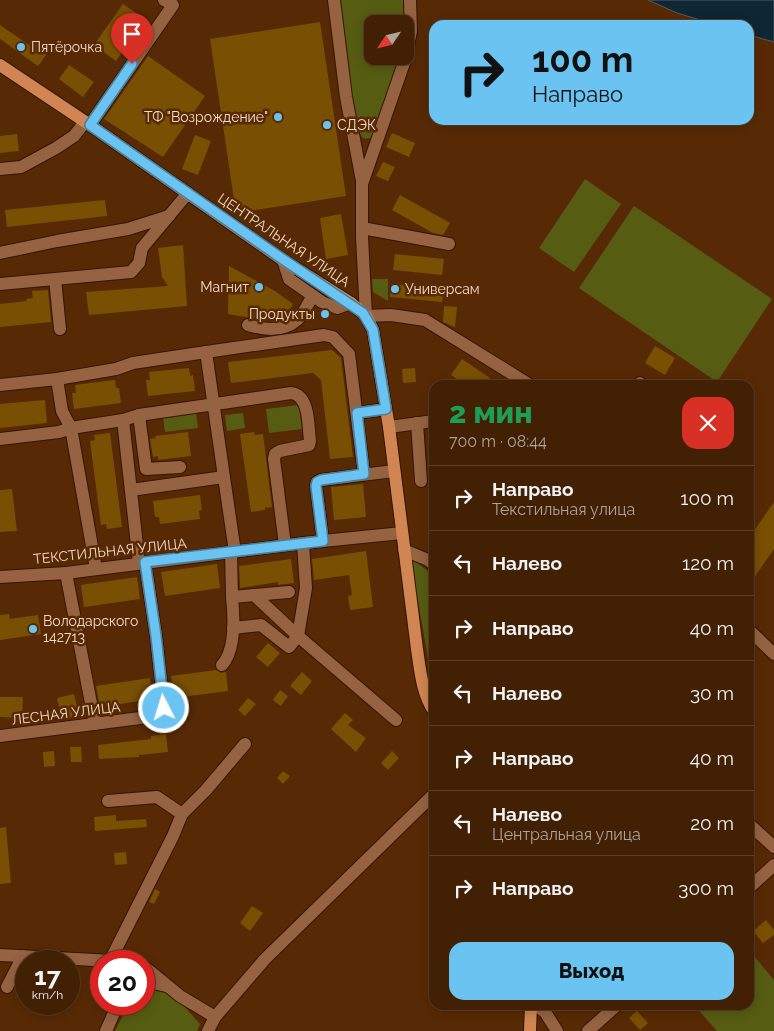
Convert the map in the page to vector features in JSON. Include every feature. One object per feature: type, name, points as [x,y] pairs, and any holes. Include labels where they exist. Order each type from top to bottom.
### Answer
[{"type":"main road","name":"ЦЕНТРАЛЬНАЯ УЛИЦА","points":[[0,65],[88,123],[366,316]]},
{"type":"main road","points":[[366,316],[373,330],[389,427],[416,649],[429,703]]},
{"type":"main road","points":[[530,1031],[531,1010]]},
{"type":"street","points":[[0,169],[21,167],[56,148],[74,136],[88,123],[173,5],[164,0]]},
{"type":"street","points":[[334,0],[346,97],[362,184],[366,316],[391,315],[425,320],[522,380]]},
{"type":"street","points":[[362,184],[405,60],[411,31],[410,0]]},
{"type":"street","points":[[0,284],[131,272],[138,264],[142,248],[188,194]]},
{"type":"street","points":[[0,253],[128,229],[169,216]]},
{"type":"street","points":[[362,228],[449,244]]},
{"type":"street","points":[[284,260],[289,279],[322,302],[337,308],[351,304]]},
{"type":"street","points":[[55,279],[60,329]]},
{"type":"street","points":[[248,325],[267,330],[287,326],[298,319],[313,296]]},
{"type":"street","points":[[0,384],[57,379],[116,369],[133,363],[329,335],[334,337],[349,354],[364,474]]},
{"type":"street","points":[[206,352],[233,552],[233,628],[227,660],[222,665]]},
{"type":"street","points":[[57,379],[62,411],[71,428],[96,569]]},
{"type":"street","points":[[0,439],[59,432],[71,428],[123,420],[139,415],[295,393],[303,400],[306,407],[310,441],[309,446],[280,451],[275,454],[274,459],[285,545]]},
{"type":"street","points":[[357,413],[386,409]]},
{"type":"street","points":[[139,415],[146,469],[180,466]]},
{"type":"street","points":[[123,420],[142,563]]},
{"type":"street","points":[[389,427],[429,422]]},
{"type":"street","points":[[417,423],[421,481]]},
{"type":"street","points":[[128,465],[144,463]]},
{"type":"street","points":[[323,541],[317,482],[394,471]]},
{"type":"street","points":[[131,490],[224,478]]},
{"type":"street","name":"ТЕКСТИЛЬНАЯ УЛИЦА","points":[[0,577],[66,573],[285,545],[402,533]]},
{"type":"street","points":[[233,628],[261,625],[289,647],[298,636],[306,588],[303,543]]},
{"type":"street","points":[[404,550],[429,561]]},
{"type":"street","name":"ЛЕСНАЯ УЛИЦА","points":[[0,736],[148,717],[164,708],[156,636],[142,563]]},
{"type":"street","points":[[66,573],[95,724]]},
{"type":"street","points":[[232,597],[289,592]]},
{"type":"street","points":[[254,595],[298,636],[396,720]]},
{"type":"street","points":[[754,635],[774,654]]},
{"type":"street","points":[[117,950],[182,814],[206,790],[245,744]]},
{"type":"street","points":[[108,802],[157,796],[182,814]]},
{"type":"street","points":[[208,1031],[215,1017],[265,959],[429,799]]},
{"type":"street","points":[[754,829],[774,847]]},
{"type":"street","points":[[754,884],[774,866]]},
{"type":"street","points":[[0,955],[15,956]]},
{"type":"street","points":[[7,987],[15,972]]},
{"type":"street","points":[[155,976],[180,996],[215,1017]]},
{"type":"street","points":[[155,984],[169,987]]},
{"type":"street","points":[[542,1010],[557,1031]]},
{"type":"street","points":[[588,1031],[611,1010]]},
{"type":"street","points":[[106,1031],[113,1015]]},
{"type":"green space","points":[[338,0],[405,0],[405,15],[364,15],[364,65],[399,65],[371,138],[365,139],[361,136],[357,127]]},
{"type":"green space","points":[[585,179],[621,204],[574,272],[539,248]]},
{"type":"green space","points":[[634,206],[772,299],[718,380],[714,380],[579,288]]},
{"type":"green space","points":[[372,279],[388,279],[388,301],[373,292]]},
{"type":"green space","points":[[299,405],[302,429],[269,433],[266,409]]},
{"type":"green space","points":[[196,412],[198,428],[165,432],[163,417]]},
{"type":"green space","points":[[243,413],[245,428],[227,431],[225,415]]},
{"type":"green space","points":[[410,557],[429,572],[429,663]]},
{"type":"green space","points":[[754,956],[774,980],[774,1031],[717,1031],[698,1010],[754,1010]]},
{"type":"green space","points":[[155,987],[171,992],[200,1024],[197,1031],[115,1031],[123,1015],[155,1015]]},
{"type":"water","points":[[648,0],[774,0],[774,42],[754,36],[754,20],[700,20],[677,13]]},
{"type":"building","points":[[123,4],[145,19],[116,61],[94,45]]},
{"type":"building","name":"ТФ \"Возрождение\"","points":[[320,22],[346,196],[236,213],[210,39]]},
{"type":"building","points":[[0,25],[29,45],[32,40],[49,51],[38,66],[0,39]]},
{"type":"building","points":[[148,56],[205,96],[163,157],[104,119]]},
{"type":"building","points":[[69,65],[94,82],[83,97],[59,79]]},
{"type":"building","points":[[392,133],[415,143],[409,157],[386,147]]},
{"type":"building","points":[[17,134],[19,151],[0,153],[0,136]]},
{"type":"building","points":[[195,135],[211,141],[198,175],[182,169]]},
{"type":"building","points":[[383,162],[395,167],[388,181],[376,176]]},
{"type":"building","points":[[400,195],[450,223],[443,235],[433,233],[392,210]]},
{"type":"building","points":[[105,200],[107,216],[7,227],[5,210]]},
{"type":"building","points":[[341,214],[348,255],[326,259],[320,218]]},
{"type":"building","points":[[183,245],[187,306],[89,315],[86,292],[168,286],[162,277],[158,248]]},
{"type":"building","points":[[395,254],[444,259],[442,275],[393,270]]},
{"type":"building","points":[[229,266],[275,291],[293,304],[284,319],[278,320],[263,310],[258,319],[228,314]]},
{"type":"building","points":[[391,284],[444,289],[442,302],[390,297]]},
{"type":"building","points":[[48,290],[51,322],[0,327],[0,304],[27,301],[26,299],[33,298],[32,291]]},
{"type":"building","points":[[444,306],[457,307],[455,327],[443,322]]},
{"type":"building","points":[[655,346],[675,358],[665,375],[645,363]]},
{"type":"building","points":[[332,350],[341,358],[353,457],[330,459],[321,380],[313,373],[231,383],[228,362]]},
{"type":"building","points":[[462,359],[490,378],[489,380],[458,380],[451,375]]},
{"type":"building","points":[[189,368],[190,376],[193,375],[195,391],[148,396],[146,380],[150,380],[149,372]]},
{"type":"building","points":[[415,368],[416,382],[403,383],[402,369]]},
{"type":"building","points":[[115,380],[116,388],[119,388],[121,403],[74,409],[72,393],[76,393],[75,385]]},
{"type":"building","points":[[45,400],[47,423],[0,428],[0,404]]},
{"type":"building","points":[[188,432],[191,456],[158,460],[158,456],[153,457],[150,439],[156,438],[155,436]]},
{"type":"building","points":[[254,432],[255,435],[263,434],[272,507],[251,512],[240,434]]},
{"type":"building","points":[[110,433],[122,527],[107,529],[106,524],[101,525],[90,441],[95,440],[94,435]]},
{"type":"building","points":[[363,484],[366,517],[334,520],[331,487]]},
{"type":"building","points":[[12,489],[17,531],[0,532],[0,490]]},
{"type":"building","points":[[200,495],[202,510],[199,511],[200,519],[160,524],[159,517],[155,517],[153,501]]},
{"type":"building","points":[[774,502],[774,549],[754,578],[754,531]]},
{"type":"building","points":[[366,551],[373,607],[350,610],[348,596],[352,595],[349,575],[314,580],[312,559]]},
{"type":"building","points":[[291,559],[294,583],[278,585],[278,582],[240,588],[239,566]]},
{"type":"building","points":[[217,564],[220,588],[165,596],[161,572]]},
{"type":"building","points":[[137,577],[140,599],[84,607],[81,585]]},
{"type":"building","points":[[9,614],[10,619],[38,615],[41,634],[0,640],[0,615]]},
{"type":"building","points":[[268,643],[280,653],[268,667],[256,657]]},
{"type":"building","points":[[216,670],[221,673],[226,672],[228,691],[174,698],[171,676]]},
{"type":"building","points":[[302,672],[312,681],[301,695],[290,686]]},
{"type":"building","points":[[150,678],[153,699],[100,707],[96,686]]},
{"type":"building","points":[[280,690],[288,696],[281,706],[273,700]]},
{"type":"building","points":[[74,694],[79,715],[62,719],[57,698]]},
{"type":"building","points":[[0,697],[23,697],[22,718],[0,717]]},
{"type":"building","points":[[248,698],[256,704],[245,716],[238,710]]},
{"type":"building","points":[[345,713],[353,720],[348,725],[366,738],[356,752],[331,729]]},
{"type":"building","points":[[166,734],[168,752],[139,755],[139,757],[99,759],[98,745],[151,739],[151,736]]},
{"type":"building","points":[[70,747],[81,747],[82,762],[71,762]]},
{"type":"building","points":[[54,751],[55,766],[44,767],[43,752]]},
{"type":"building","points":[[392,751],[399,758],[388,770],[381,763]]},
{"type":"building","points":[[283,771],[290,776],[283,784],[277,778]]},
{"type":"building","points":[[116,815],[116,821],[146,819],[147,827],[95,831],[94,817]]},
{"type":"building","points":[[6,827],[11,883],[0,884],[0,828]]},
{"type":"building","points":[[126,852],[127,864],[115,865],[114,853]]},
{"type":"building","points":[[155,889],[160,892],[154,904],[149,902]]},
{"type":"building","points":[[252,906],[263,913],[250,931],[240,923]]},
{"type":"building","points":[[766,920],[774,930],[774,935],[763,943],[754,930]]},
{"type":"building","points":[[637,1011],[648,1023],[640,1030],[629,1018]]},
{"type":"place","name":"Пятёрочка","points":[[21,47]]},
{"type":"place","name":"ТФ \"Возрождение\"","points":[[278,117]]},
{"type":"place","name":"СДЭК","points":[[327,125]]},
{"type":"place","name":"Магнит","points":[[259,287]]},
{"type":"place","name":"Универсам","points":[[395,289]]},
{"type":"place","name":"Продукты","points":[[325,314]]},
{"type":"place","name":"Володарского 142713","points":[[33,629]]},
{"type":"route","points":[[132,64],[90,125],[363,313],[373,330],[386,409],[357,413],[364,474],[317,482],[323,541],[145,562],[164,708]]}]
